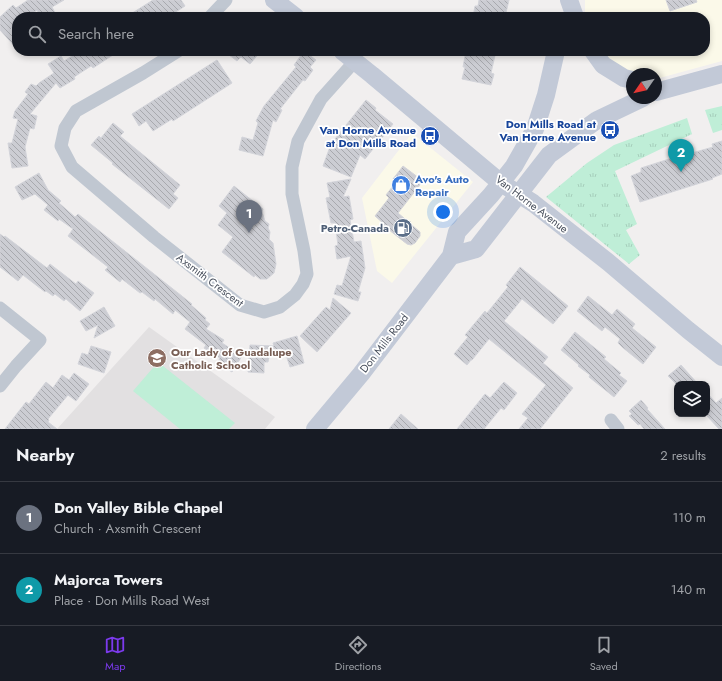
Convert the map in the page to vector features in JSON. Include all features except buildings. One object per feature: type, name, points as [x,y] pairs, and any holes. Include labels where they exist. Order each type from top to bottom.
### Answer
[{"type":"main road","points":[[274,0],[290,12]]},
{"type":"main road","points":[[565,12],[568,0]]},
{"type":"main road","points":[[568,0],[573,12]]},
{"type":"main road","name":"Van Horne Avenue","points":[[348,56],[501,183],[533,203],[608,262],[722,357]]},
{"type":"main road","name":"Don Mills Road","points":[[315,429],[361,374],[452,256],[457,232],[501,183],[514,166],[535,129],[546,95],[555,56]]},
{"type":"main road","points":[[596,56],[603,65],[626,78]]},
{"type":"main road","points":[[662,89],[722,74]]},
{"type":"main road","points":[[452,256],[476,249],[549,155],[597,120],[630,104]]},
{"type":"street","points":[[215,12],[226,0]]},
{"type":"street","name":"Axsmith Crescent","points":[[170,56],[76,111],[65,128],[61,146],[72,167],[154,238],[240,305],[264,312],[280,307],[295,295],[303,284],[306,274],[304,251],[292,194],[292,167],[298,141],[321,99],[348,56]]},
{"type":"street","points":[[0,308],[40,340],[0,386]]},
{"type":"shaded area","points":[[585,0],[722,0],[722,61],[662,77],[662,68],[626,68],[626,71],[606,56],[710,56],[710,12],[585,12]]},
{"type":"shaded area","points":[[412,133],[473,182],[392,283],[377,271],[362,198]]},
{"type":"shaded area","name":"Our Lady of Guadalupe Catholic School","points":[[149,327],[275,417],[265,429],[57,429]]},
{"type":"green space","points":[[722,106],[722,130],[713,133],[705,110]]},
{"type":"green space","points":[[687,118],[692,134],[615,171],[637,224],[626,230],[640,255],[629,264],[546,197],[587,163],[614,145]]},
{"type":"green space","points":[[158,362],[235,423],[229,429],[180,429],[133,391]]},
{"type":"place","name":"Don Mills Road at Van Horne Avenue","points":[[610,130]]},
{"type":"place","name":"Van Horne Avenue at Don Mills Road","points":[[430,136]]},
{"type":"place","name":"Majorca Towers","points":[[681,172]]},
{"type":"place","name":"Avo's Auto Repair","points":[[401,185]]},
{"type":"place","name":"Petro-Canada","points":[[403,228]]},
{"type":"place","name":"Don Valley Bible Chapel","points":[[249,233]]},
{"type":"place","name":"Our Lady of Guadalupe Catholic School","points":[[157,358]]}]
